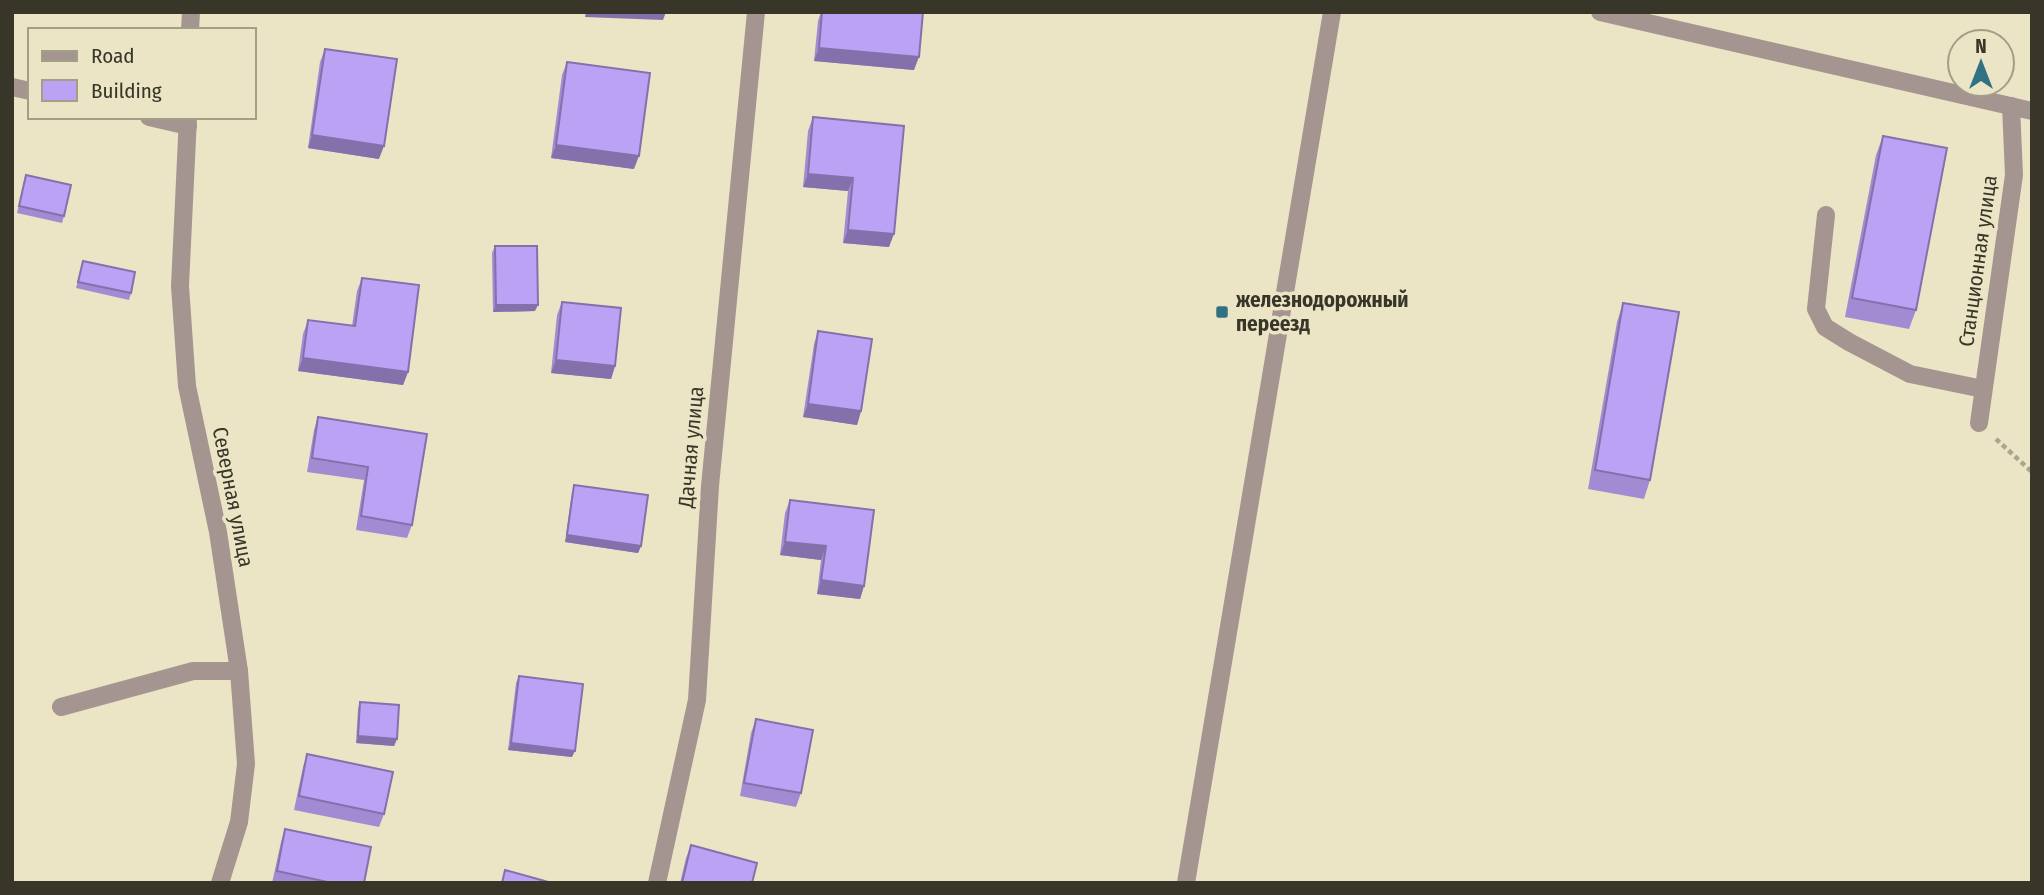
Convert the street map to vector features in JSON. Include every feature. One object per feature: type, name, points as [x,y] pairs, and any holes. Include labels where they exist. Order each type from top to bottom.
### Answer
[{"type":"street","name":"Дачная улица","points":[[657,883],[696,700],[710,486],[756,12]]},
{"type":"street","points":[[1186,883],[1332,12]]},
{"type":"street","points":[[1600,12],[1657,19],[2032,111]]},
{"type":"street","name":"Станционная улица","points":[[1979,423],[2014,175],[2011,106]]},
{"type":"street","points":[[165,119],[188,122]]},
{"type":"street","name":"Северная улица","points":[[188,122],[180,286],[187,386],[218,532],[239,671],[246,764],[239,822],[220,883]]},
{"type":"street","points":[[1826,215],[1816,309],[1825,327],[1910,374],[1983,389]]},
{"type":"street","points":[[61,708],[193,671],[239,671]]},
{"type":"path","points":[[1979,423],[2032,472]]},
{"type":"building","points":[[822,12],[923,12],[919,57],[819,48]]},
{"type":"building","points":[[325,49],[397,59],[384,146],[312,135]]},
{"type":"building","points":[[567,62],[650,73],[639,156],[556,145]]},
{"type":"building","points":[[813,117],[904,126],[894,234],[848,230],[853,178],[808,174]]},
{"type":"building","points":[[1883,136],[1947,148],[1916,310],[1852,298]]},
{"type":"building","points":[[26,175],[71,185],[64,216],[19,206]]},
{"type":"building","points":[[495,246],[537,246],[538,305],[496,305]]},
{"type":"building","points":[[83,261],[135,272],[131,293],[78,282]]},
{"type":"building","points":[[362,278],[419,285],[408,372],[303,358],[308,320],[355,326]]},
{"type":"building","points":[[562,302],[621,308],[615,366],[556,360]]},
{"type":"building","points":[[1623,303],[1679,312],[1650,480],[1595,470]]},
{"type":"building","points":[[818,331],[872,339],[861,411],[808,404]]},
{"type":"building","points":[[318,417],[427,434],[412,525],[361,516],[368,467],[312,458]]},
{"type":"building","points":[[574,485],[648,495],[641,546],[567,535]]},
{"type":"building","points":[[790,500],[874,510],[864,586],[821,580],[826,546],[785,542]]},
{"type":"building","points":[[519,676],[583,684],[575,751],[511,743]]},
{"type":"building","points":[[360,702],[399,705],[397,739],[358,736]]},
{"type":"building","points":[[756,719],[813,730],[801,793],[744,783]]},
{"type":"building","points":[[307,754],[393,772],[384,814],[299,796]]},
{"type":"building","points":[[285,829],[371,847],[364,883],[332,883],[277,871]]},
{"type":"building","points":[[691,845],[757,863],[752,883],[682,883]]},
{"type":"building","points":[[505,870],[552,883],[502,883]]},
{"type":"place","name":"железнодорожный переезд","points":[[1222,312]]}]
